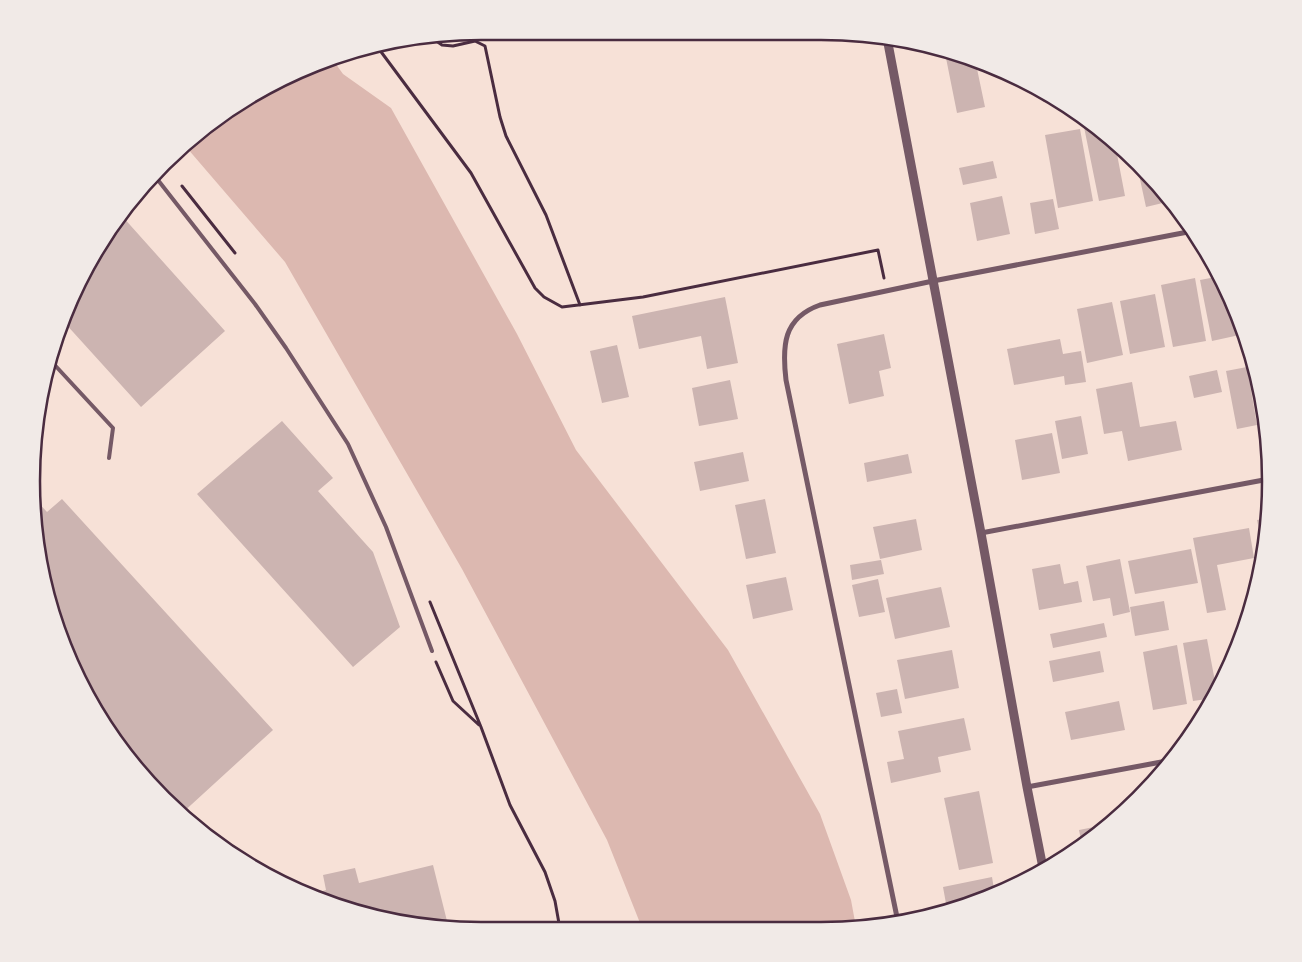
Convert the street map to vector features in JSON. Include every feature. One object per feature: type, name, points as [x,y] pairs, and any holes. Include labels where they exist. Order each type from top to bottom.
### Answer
[{"type":"street","points":[[887,45],[1042,863]]},
{"type":"street","points":[[897,915],[786,380],[784,361],[790,327],[800,315],[820,305],[933,281],[1185,232]]},
{"type":"street","points":[[981,533],[1262,480]]},
{"type":"street","points":[[1027,787],[1161,762]]},
{"type":"lane","points":[[158,180],[255,304],[348,444],[386,527],[432,651]]},
{"type":"lane","points":[[55,366],[113,428],[109,458]]},
{"type":"path","points":[[438,42],[442,45],[452,46],[475,42],[485,46],[500,117],[506,136],[546,215],[580,305]]},
{"type":"path","points":[[381,51],[471,173],[535,288],[544,298],[562,307],[643,297],[878,250],[886,291]]},
{"type":"path","points":[[432,651],[453,701],[482,728],[510,805],[545,872],[555,901],[559,922]]},
{"type":"shaded area","points":[[336,64],[343,74],[391,108],[517,334],[576,450],[728,650],[820,814],[851,900],[855,921],[640,922],[607,840],[462,569],[285,262],[189,150],[236,114],[260,99],[286,85]]},
{"type":"building","points":[[946,58],[977,69],[985,107],[957,113]]},
{"type":"building","points":[[1084,127],[1117,154],[1125,196],[1099,201]]},
{"type":"building","points":[[1080,129],[1093,201],[1058,208],[1045,135]]},
{"type":"building","points":[[993,161],[997,178],[963,185],[959,168]]},
{"type":"building","points":[[1139,175],[1163,203],[1146,207]]},
{"type":"building","points":[[1002,196],[1010,234],[977,241],[970,203]]},
{"type":"building","points":[[1053,199],[1059,229],[1035,234],[1030,203]]},
{"type":"building","points":[[126,220],[225,331],[141,407],[68,327],[85,286],[99,260]]},
{"type":"building","points":[[1195,278],[1206,341],[1173,347],[1161,285]]},
{"type":"building","points":[[1212,278],[1238,335],[1212,341],[1200,280]]},
{"type":"building","points":[[1155,294],[1165,347],[1130,354],[1120,301]]},
{"type":"building","points":[[725,297],[738,363],[707,369],[701,336],[639,349],[632,316]]},
{"type":"building","points":[[1112,302],[1123,355],[1087,363],[1077,309]]},
{"type":"building","points":[[884,334],[891,368],[879,371],[884,396],[849,404],[837,344]]},
{"type":"building","points":[[1060,339],[1063,354],[1081,351],[1086,382],[1065,385],[1064,376],[1014,385],[1007,349]]},
{"type":"building","points":[[617,345],[629,397],[602,403],[590,351]]},
{"type":"building","points":[[1247,367],[1257,425],[1237,429],[1226,371]]},
{"type":"building","points":[[1217,370],[1222,392],[1194,398],[1189,376]]},
{"type":"building","points":[[730,380],[738,419],[699,426],[692,388]]},
{"type":"building","points":[[1132,382],[1140,427],[1176,421],[1182,450],[1128,461],[1122,431],[1104,434],[1096,389]]},
{"type":"building","points":[[1081,416],[1088,454],[1062,459],[1055,421]]},
{"type":"building","points":[[282,421],[333,478],[318,491],[373,552],[400,627],[353,667],[197,494]]},
{"type":"building","points":[[1052,433],[1060,473],[1022,480],[1015,440]]},
{"type":"building","points":[[743,452],[749,481],[700,491],[694,462]]},
{"type":"building","points":[[908,454],[912,473],[867,482],[864,463]]},
{"type":"building","points":[[62,499],[273,730],[186,809],[169,793],[149,772],[114,726],[85,676],[63,623],[55,595],[48,567],[41,505],[47,512]]},
{"type":"building","points":[[765,499],[776,553],[746,559],[735,505]]},
{"type":"building","points":[[916,519],[922,550],[880,559],[873,527]]},
{"type":"building","points":[[1249,528],[1254,558],[1217,565],[1226,610],[1207,613],[1193,538]]},
{"type":"building","points":[[1191,549],[1198,583],[1135,594],[1128,561]]},
{"type":"building","points":[[1120,559],[1130,612],[1113,616],[1110,598],[1093,601],[1086,566]]},
{"type":"building","points":[[881,560],[884,574],[852,580],[850,565]]},
{"type":"building","points":[[1060,564],[1064,584],[1078,581],[1082,602],[1039,610],[1032,569]]},
{"type":"building","points":[[786,577],[793,610],[753,619],[746,585]]},
{"type":"building","points":[[878,579],[885,612],[859,617],[852,585]]},
{"type":"building","points":[[941,587],[950,627],[895,639],[886,598]]},
{"type":"building","points":[[1164,601],[1169,630],[1135,636],[1130,607]]},
{"type":"building","points":[[1104,623],[1107,637],[1053,648],[1050,634]]},
{"type":"building","points":[[1207,639],[1215,680],[1204,699],[1193,701],[1183,643]]},
{"type":"building","points":[[1177,645],[1187,704],[1153,710],[1143,652]]},
{"type":"building","points":[[952,650],[959,688],[905,699],[897,660]]},
{"type":"building","points":[[1100,651],[1104,672],[1053,682],[1049,661]]},
{"type":"building","points":[[897,689],[902,713],[881,717],[876,693]]},
{"type":"building","points":[[1119,701],[1125,730],[1071,740],[1065,712]]},
{"type":"building","points":[[964,718],[971,750],[938,757],[941,772],[891,783],[887,762],[904,759],[898,731]]},
{"type":"building","points":[[979,791],[993,863],[959,870],[944,798]]},
{"type":"building","points":[[1094,827],[1080,837],[1079,830]]},
{"type":"building","points":[[433,865],[447,920],[395,914],[339,899],[321,892],[326,890],[323,875],[355,868],[359,883]]},
{"type":"building","points":[[992,877],[994,886],[946,904],[943,887]]}]
